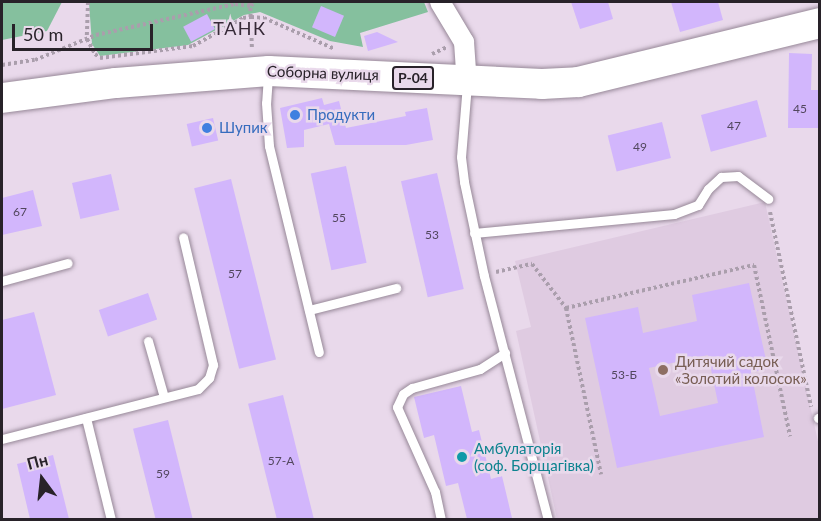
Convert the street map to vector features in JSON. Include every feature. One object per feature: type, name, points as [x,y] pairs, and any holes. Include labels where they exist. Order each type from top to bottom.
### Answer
[{"type":"main road","name":"Соборна вулиця","points":[[2,98],[116,82],[269,71],[542,84],[578,82],[819,23]]},
{"type":"street","points":[[440,2],[464,42],[467,81]]},
{"type":"lane","points":[[269,71],[266,103],[269,146],[319,351]]},
{"type":"lane","points":[[467,81],[461,157],[474,233],[548,519]]},
{"type":"lane","points":[[474,233],[674,214],[698,205],[708,189],[721,177],[738,176],[768,200]]},
{"type":"lane","points":[[2,439],[198,389],[209,378],[213,365],[183,237]]},
{"type":"lane","points":[[2,281],[68,263]]},
{"type":"lane","points":[[309,310],[396,288]]},
{"type":"lane","points":[[148,341],[164,398]]},
{"type":"lane","points":[[441,519],[435,492],[397,407],[403,394],[412,388],[480,369],[505,353]]},
{"type":"lane","points":[[86,418],[111,519]]},
{"type":"path","points":[[88,2],[87,39],[95,54],[100,58],[194,46],[243,18],[264,18],[337,50],[345,51]]},
{"type":"path","points":[[2,65],[35,60],[87,39],[235,4],[251,6],[254,2]]},
{"type":"path","points":[[422,56],[464,42]]},
{"type":"path","points":[[768,200],[812,410],[819,417]]},
{"type":"path","points":[[484,276],[532,264],[566,308],[601,474]]},
{"type":"path","points":[[566,308],[754,265],[790,436]]},
{"type":"shaded area","name":"Дитячий садок «Золотий колосок»","points":[[765,202],[819,446],[819,519],[557,519],[516,331],[531,327],[515,261]]},
{"type":"green space","points":[[2,2],[62,2],[47,31],[2,40]]},
{"type":"green space","points":[[79,2],[424,2],[428,12],[360,33],[363,47],[330,41],[260,12],[244,15],[188,45],[100,56],[92,44],[89,3]]},
{"type":"building","points":[[571,2],[608,2],[613,19],[580,29]]},
{"type":"building","points":[[671,2],[718,2],[723,20],[680,32]]},
{"type":"building","points":[[321,6],[344,16],[335,37],[312,27]]},
{"type":"building","points":[[207,14],[215,29],[191,42],[183,27]]},
{"type":"building","points":[[377,32],[398,42],[368,51],[364,36]]},
{"type":"building","points":[[789,53],[812,54],[811,90],[819,90],[819,128],[788,128]]},
{"type":"building","points":[[322,98],[324,105],[339,101],[346,128],[406,116],[405,112],[427,108],[433,140],[406,145],[335,145],[329,124],[304,130],[304,147],[287,148],[280,108]]},
{"type":"building","points":[[757,100],[767,137],[711,152],[701,115]]},
{"type":"building","points":[[213,118],[218,140],[192,146],[187,124]]},
{"type":"building","points":[[662,122],[671,158],[617,171],[608,136]]},
{"type":"building","points":[[346,166],[367,263],[331,270],[311,173]]},
{"type":"building","points":[[437,173],[464,289],[428,297],[401,181]]},
{"type":"building","points":[[111,174],[119,210],[80,219],[72,183]]},
{"type":"building","points":[[231,179],[276,359],[239,369],[194,188]]},
{"type":"building","points":[[33,190],[42,226],[2,235],[2,198]]},
{"type":"building","points":[[749,283],[768,369],[751,372],[764,437],[617,468],[585,318],[638,307],[643,333],[697,321],[692,295]],"holes":[[[708,355],[718,403],[660,416],[649,368]]]},
{"type":"building","points":[[148,293],[157,319],[108,336],[99,310]]},
{"type":"building","points":[[34,312],[56,395],[2,409],[2,320]]},
{"type":"building","name":"Амбулаторія (соф. Борщагівка)","points":[[461,386],[472,432],[479,430],[491,479],[502,476],[512,518],[467,519],[458,483],[446,486],[434,435],[424,438],[414,397]]},
{"type":"building","points":[[283,395],[314,519],[277,520],[248,404]]},
{"type":"building","points":[[168,420],[193,519],[156,520],[133,429]]},
{"type":"building","points":[[53,455],[69,519],[30,519],[17,464]]},
{"type":"place","name":"Продукти","points":[[295,115]]},
{"type":"place","name":"Шупик","points":[[207,128]]},
{"type":"place","name":"Дитячий садок «Золотий колосок»","points":[[663,370]]},
{"type":"place","name":"Амбулаторія (соф. Борщагівка)","points":[[462,457]]},
{"type":"district","name":"ТАНК","points":[[240,28]]}]
